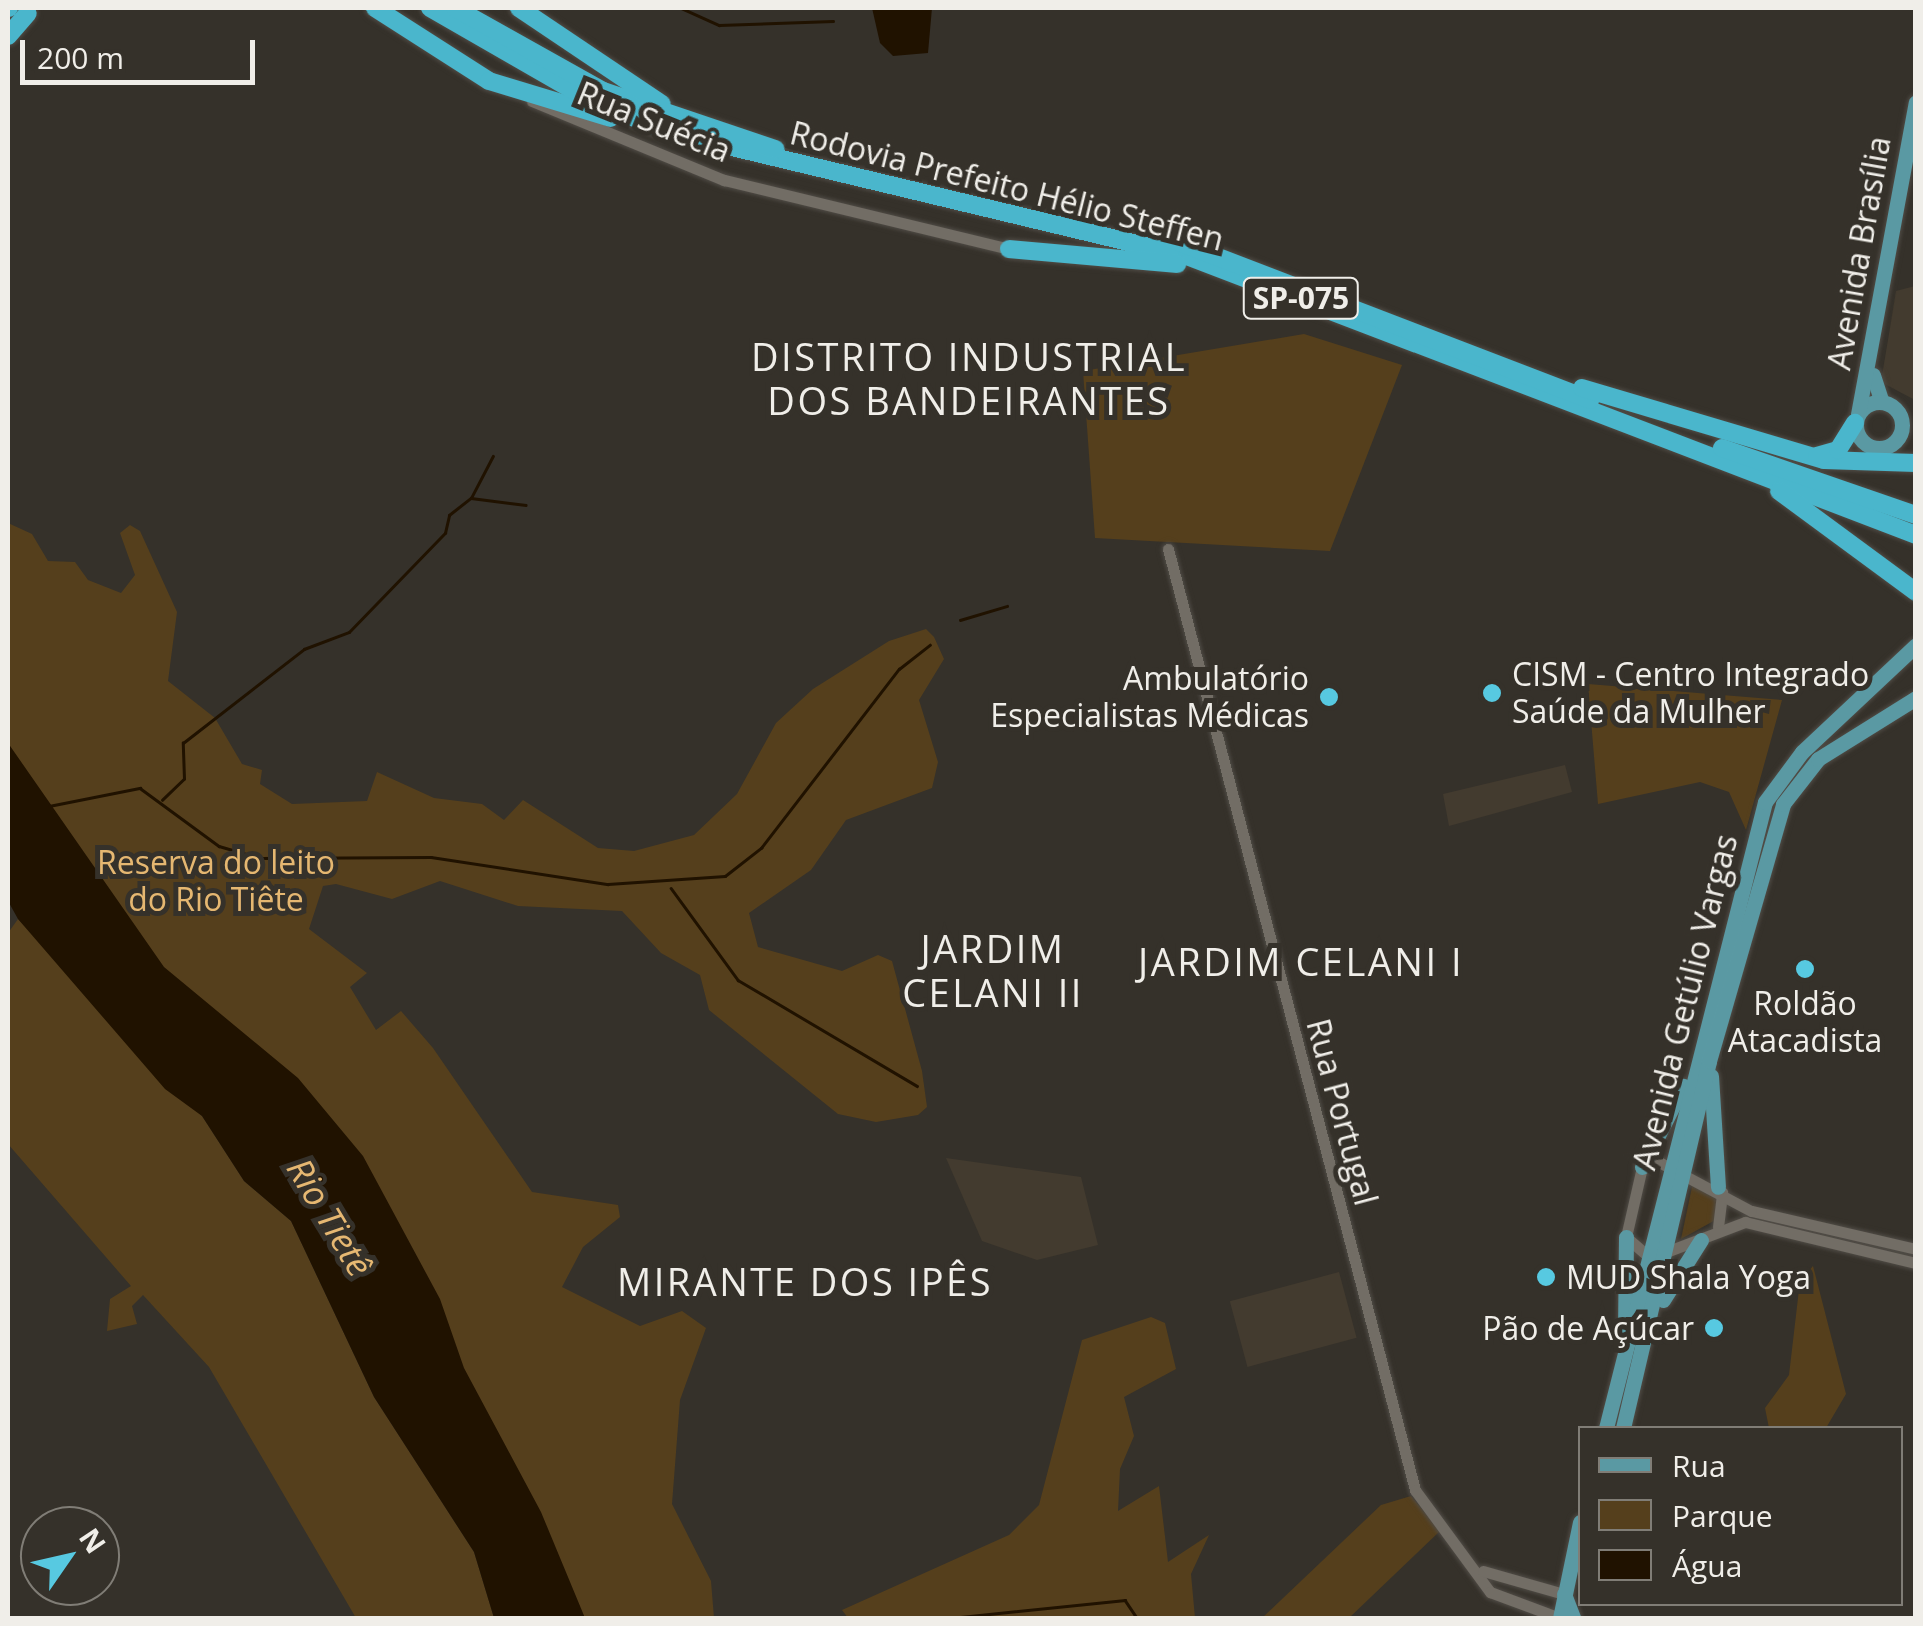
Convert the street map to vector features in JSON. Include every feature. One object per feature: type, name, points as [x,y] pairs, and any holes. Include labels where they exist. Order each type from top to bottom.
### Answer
[{"type":"highway","points":[[375,8],[413,40],[516,92],[665,131]]},
{"type":"highway","name":"Rodovia Prefeito Hélio Steffen","points":[[430,8],[585,97],[665,131],[1248,277],[1916,534]]},
{"type":"highway","name":"Rodovia Prefeito Hélio Steffen","points":[[456,8],[603,91],[740,140],[1194,246],[1500,364],[1916,515]]},
{"type":"highway","points":[[519,8],[603,71],[740,140]]},
{"type":"highway","points":[[8,36],[28,13]]},
{"type":"highway","points":[[1009,248],[1248,277]]},
{"type":"highway","points":[[1500,364],[1802,454],[1916,463]]},
{"type":"highway","points":[[1802,454],[1838,450],[1856,419]]},
{"type":"highway","points":[[1703,452],[1795,502],[1892,578],[1916,592]]},
{"type":"highway","points":[[1892,578],[1916,581]]},
{"type":"main road","name":"Avenida Brasília","points":[[1856,419],[1916,102]]},
{"type":"main road","name":"Avenida Brasília","points":[[1898,439],[1902,424],[1871,383],[1916,150]]},
{"type":"main road","points":[[1916,414],[1886,403],[1856,419],[1870,448],[1916,429]]},
{"type":"main road","name":"Avenida Getúlio Vargas","points":[[1624,1426],[1656,1312],[1668,1251],[1692,1069],[1764,802],[1842,716],[1916,645]]},
{"type":"main road","name":"Avenida Getúlio Vargas","points":[[1607,1426],[1650,1258],[1790,791],[1818,759],[1916,698]]},
{"type":"main road","points":[[1790,791],[1794,775],[1841,732],[1842,716]]},
{"type":"main road","points":[[1709,1061],[1720,1189]]},
{"type":"main road","points":[[1642,1167],[1692,1069]]},
{"type":"main road","points":[[1624,1364],[1626,1237]]},
{"type":"main road","points":[[1656,1312],[1701,1240]]},
{"type":"main road","points":[[1560,1618],[1578,1531]]},
{"type":"main road","points":[[1564,1594],[1575,1618]]},
{"type":"street","name":"Rua Suécia","points":[[516,92],[686,168],[891,224],[1009,248]]},
{"type":"street","name":"Rua Portugal","points":[[1168,548],[1415,1490],[1502,1600],[1550,1608],[1560,1618]]},
{"type":"street","points":[[1642,1167],[1678,1169],[1720,1189],[1751,1211],[1916,1249]]},
{"type":"street","name":"Avenida Getúlio Vargas","points":[[1626,1237],[1642,1167]]},
{"type":"street","points":[[1718,1227],[1720,1189]]},
{"type":"street","points":[[1626,1237],[1650,1258],[1701,1240],[1718,1227],[1744,1222],[1916,1263]]},
{"type":"street","points":[[1478,1568],[1564,1594]]},
{"type":"shaded area","points":[[1915,286],[1915,400],[1881,382],[1896,291]]},
{"type":"shaded area","points":[[1565,765],[1572,792],[1449,826],[1443,794]]},
{"type":"shaded area","points":[[946,1158],[1081,1177],[1098,1245],[1037,1260],[982,1241]]},
{"type":"shaded area","points":[[1339,1272],[1357,1338],[1247,1367],[1230,1301]]},
{"type":"green space","points":[[1304,334],[1402,365],[1330,551],[1095,538],[1083,371]]},
{"type":"green space","name":"Reserva do leito do Rio Tiête","points":[[8,523],[32,534],[48,561],[75,562],[88,580],[121,593],[135,575],[120,533],[130,525],[140,531],[177,612],[168,681],[215,718],[242,764],[262,770],[260,784],[292,804],[367,801],[377,772],[434,798],[482,804],[504,820],[523,800],[598,848],[634,851],[694,835],[737,794],[776,723],[813,689],[889,641],[926,629],[934,637],[944,659],[919,700],[938,762],[932,788],[846,820],[811,870],[749,913],[758,947],[842,971],[878,955],[892,961],[922,1071],[927,1107],[918,1115],[876,1122],[838,1114],[709,1010],[700,975],[661,953],[622,911],[518,906],[440,881],[392,899],[336,884],[323,886],[309,929],[367,973],[350,987],[376,1030],[401,1011],[433,1048],[532,1192],[618,1205],[620,1217],[583,1247],[562,1287],[640,1326],[682,1311],[706,1328],[680,1400],[672,1504],[711,1581],[714,1618],[569,1618],[189,1004],[8,768]]},
{"type":"green space","points":[[1588,684],[1782,700],[1746,830],[1729,792],[1700,782],[1598,804]]},
{"type":"green space","points":[[18,919],[202,1116],[244,1181],[291,1221],[374,1397],[474,1552],[494,1618],[356,1618],[209,1367],[143,1295],[132,1306],[137,1324],[107,1331],[110,1299],[131,1286],[8,1144],[8,933]]},
{"type":"green space","points":[[1693,1182],[1720,1197],[1719,1218],[1681,1239]]},
{"type":"green space","points":[[1813,1266],[1846,1394],[1827,1426],[1769,1426],[1765,1408],[1789,1375],[1800,1281]]},
{"type":"green space","points":[[1151,1317],[1165,1323],[1176,1369],[1124,1397],[1134,1436],[1120,1469],[1118,1511],[1159,1486],[1168,1562],[1209,1535],[1191,1574],[1195,1618],[848,1618],[842,1610],[1009,1535],[1039,1505],[1082,1340]]},
{"type":"green space","points":[[1411,1496],[1440,1531],[1349,1618],[1262,1618],[1381,1505]]},
{"type":"water","points":[[872,8],[932,8],[928,53],[893,56],[880,43]]},
{"type":"water","name":"Rio Tietê","points":[[8,743],[164,967],[298,1078],[363,1156],[440,1299],[464,1368],[541,1512],[585,1618],[494,1618],[474,1552],[374,1397],[291,1221],[244,1181],[202,1116],[165,1089],[18,919],[8,901]]},
{"type":"waterway","points":[[681,8],[719,25],[833,21]]},
{"type":"waterway","points":[[471,498],[493,456]]},
{"type":"waterway","points":[[162,800],[184,779],[183,743],[304,649],[349,632],[445,533],[449,515],[471,498],[526,505]]},
{"type":"waterway","points":[[960,620],[1007,606]]},
{"type":"waterway","points":[[49,806],[140,788],[219,846],[260,858],[431,857],[608,884],[725,876],[761,848],[899,669],[930,645]]},
{"type":"waterway","points":[[671,888],[738,980],[917,1086]]},
{"type":"waterway","points":[[951,1618],[1125,1600],[1137,1618]]},
{"type":"place","name":"CISM - Centro Integrado Saúde da Mulher","points":[[1492,693]]},
{"type":"place","name":"Ambulatório Especialistas Médicas","points":[[1329,697]]},
{"type":"place","name":"Roldão Atacadista","points":[[1805,969]]},
{"type":"place","name":"MUD Shala Yoga","points":[[1546,1277]]},
{"type":"place","name":"Pão de Açúcar","points":[[1714,1328]]},
{"type":"district","name":"DISTRITO INDUSTRIAL DOS BANDEIRANTES","points":[[969,379]]},
{"type":"district","name":"JARDIM CELANI I","points":[[1301,962]]},
{"type":"district","name":"JARDIM CELANI II","points":[[993,971]]},
{"type":"district","name":"MIRANTE DOS IPÊS","points":[[805,1282]]}]
